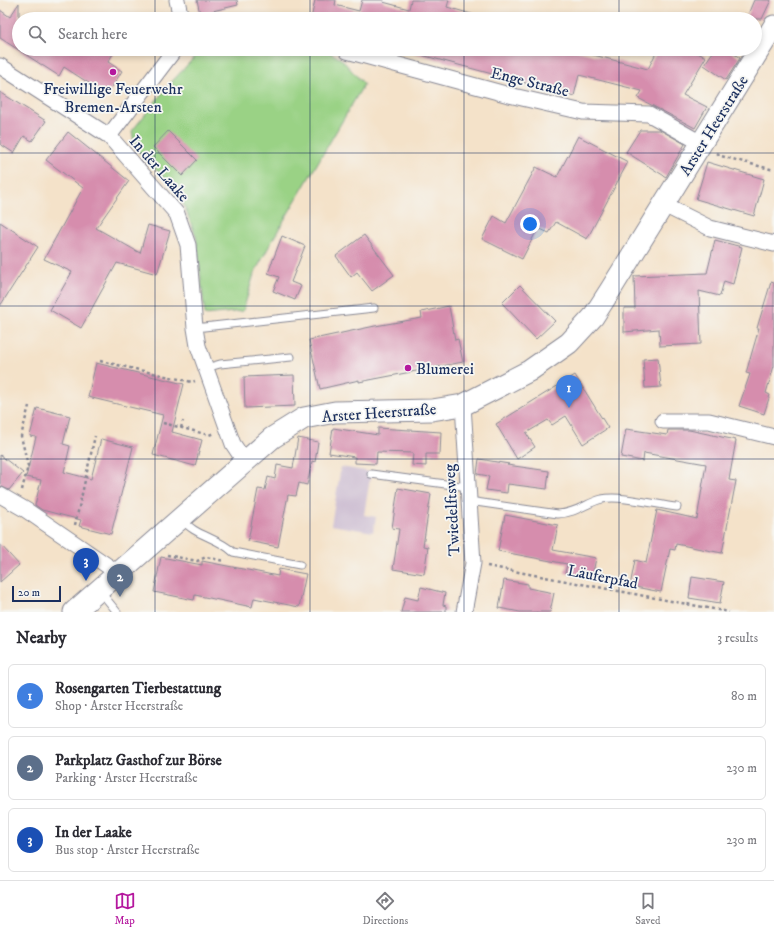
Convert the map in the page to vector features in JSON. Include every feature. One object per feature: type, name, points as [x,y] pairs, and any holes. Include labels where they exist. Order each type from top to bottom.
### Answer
[{"type":"street","points":[[177,0],[180,12]]},
{"type":"street","name":"Arster Heerstraße","points":[[762,45],[774,26]]},
{"type":"street","points":[[109,136],[170,56]]},
{"type":"street","name":"Enge Straße","points":[[365,56],[509,95],[583,112],[649,114],[701,143]]},
{"type":"street","name":"Arster Heerstraße","points":[[74,612],[272,438],[304,418],[335,412],[432,410],[463,405],[529,371],[569,343],[593,317],[755,56]]},
{"type":"street","name":"In der Laake","points":[[0,66],[109,136],[177,214],[188,245],[194,328],[198,346],[233,444],[245,462]]},
{"type":"street","points":[[664,205],[710,228],[774,244]]},
{"type":"street","name":"Twiedelftsweg","points":[[463,405],[473,563],[464,612]]},
{"type":"street","points":[[663,421],[709,421],[774,437]]},
{"type":"street","points":[[0,495],[72,541],[118,573]]},
{"type":"lane","points":[[194,328],[374,308]]},
{"type":"lane","points":[[207,372],[220,364],[291,356]]},
{"type":"lane","points":[[371,474],[558,514],[569,514],[602,499],[615,498],[677,507]]},
{"type":"lane","points":[[181,517],[188,528],[225,544],[233,552],[300,565]]},
{"type":"lane","points":[[99,590],[117,612]]},
{"type":"path","points":[[701,143],[721,156],[774,170]]},
{"type":"path","points":[[100,361],[192,382],[207,372]]},
{"type":"path","points":[[18,506],[28,466],[21,436],[28,406]]},
{"type":"path","points":[[180,428],[183,421]]},
{"type":"path","points":[[163,423],[208,435],[227,428]]},
{"type":"path","points":[[72,541],[95,436]]},
{"type":"path","points":[[154,541],[166,555],[197,561],[206,557],[228,562]]},
{"type":"path","name":"Läuferpfad","points":[[473,563],[729,612]]},
{"type":"shaded area","points":[[341,467],[371,472],[364,515],[376,517],[373,532],[331,525]]},
{"type":"green space","points":[[196,56],[336,56],[341,59],[364,84],[254,274],[243,311],[205,315],[196,236],[179,193],[135,148],[132,131],[167,87]]},
{"type":"building","points":[[197,0],[237,0],[238,5],[208,12],[200,12]]},
{"type":"building","points":[[315,0],[336,0],[335,5],[359,11],[362,0],[384,0],[383,2],[409,9],[411,0],[449,0],[447,7],[464,12],[312,12]]},
{"type":"building","points":[[754,0],[771,0],[762,19],[762,12],[749,12]]},
{"type":"building","points":[[19,3],[19,12],[13,12]]},
{"type":"building","points":[[0,10],[10,17],[12,14],[12,46],[0,38]]},
{"type":"building","points":[[28,56],[112,56],[108,62],[122,71],[107,95],[64,67],[59,76]]},
{"type":"building","points":[[425,56],[597,56],[648,69],[654,56],[706,57],[683,95],[707,107],[695,128],[638,98],[642,91],[579,75],[574,96]]},
{"type":"building","points":[[710,56],[737,56],[740,58],[726,80],[704,65]]},
{"type":"building","points":[[0,92],[46,121],[32,141],[24,136],[14,153],[0,144]]},
{"type":"building","points":[[640,130],[660,130],[685,144],[666,177],[626,152]]},
{"type":"building","points":[[168,131],[197,160],[182,176],[153,147]]},
{"type":"building","points":[[68,132],[129,181],[96,228],[140,253],[148,225],[170,231],[157,274],[117,263],[81,328],[50,310],[72,272],[44,259],[83,188],[46,160]]},
{"type":"building","points":[[578,136],[628,162],[587,239],[556,222],[549,233],[538,228],[522,259],[482,239],[494,216],[506,223],[536,167],[557,177]]},
{"type":"building","points":[[707,162],[764,179],[754,216],[696,199]]},
{"type":"building","points":[[0,222],[38,247],[0,306]]},
{"type":"building","points":[[364,235],[394,275],[372,291],[357,272],[351,277],[336,256]]},
{"type":"building","points":[[282,236],[305,246],[291,282],[301,286],[295,300],[273,291],[279,277],[268,273]]},
{"type":"building","points":[[715,240],[742,247],[733,284],[724,281],[720,296],[699,291],[701,344],[660,346],[659,329],[624,332],[624,308],[635,308],[634,276],[707,273]]},
{"type":"building","points":[[771,282],[774,283],[774,366],[766,393],[770,395],[764,414],[739,406],[750,374],[746,373],[759,328],[757,328]]},
{"type":"building","points":[[520,285],[555,321],[536,339],[502,303]]},
{"type":"building","points":[[449,306],[455,340],[458,339],[463,362],[359,382],[359,380],[320,389],[309,340],[422,318],[421,312]]},
{"type":"building","points":[[658,358],[661,387],[645,388],[643,359]]},
{"type":"building","points":[[96,363],[184,384],[172,432],[202,440],[195,466],[153,455],[163,415],[88,397]]},
{"type":"building","points":[[294,375],[295,406],[245,408],[244,377]]},
{"type":"building","points":[[575,375],[608,428],[583,444],[566,416],[552,425],[548,420],[526,433],[535,447],[517,459],[496,424]]},
{"type":"building","points":[[37,408],[70,416],[63,444],[70,446],[64,472],[91,479],[101,439],[133,447],[111,534],[79,526],[81,520],[42,510],[35,505],[41,480],[26,477],[36,437],[30,436]]},
{"type":"building","points":[[333,428],[378,435],[378,428],[441,432],[440,454],[426,454],[426,466],[412,465],[413,453],[377,452],[376,464],[355,463],[355,457],[329,453]]},
{"type":"building","points":[[626,429],[667,435],[668,430],[689,430],[736,440],[729,480],[736,481],[722,553],[676,544],[675,550],[670,549],[661,592],[630,586],[635,560],[646,563],[657,510],[697,519],[706,464],[644,453],[643,461],[621,457]]},
{"type":"building","points":[[298,438],[318,442],[315,462],[312,461],[307,485],[299,483],[296,496],[288,495],[278,547],[248,541],[258,489],[265,490],[268,477],[275,479],[277,465],[293,468]]},
{"type":"building","points":[[0,455],[23,473],[9,490],[0,486]]},
{"type":"building","points":[[479,459],[549,471],[547,489],[508,484],[507,493],[486,490],[489,476],[477,474]]},
{"type":"building","points":[[398,488],[431,494],[423,546],[428,547],[424,574],[393,569],[399,529],[392,528]]},
{"type":"building","points":[[505,515],[558,525],[553,550],[596,558],[592,578],[565,573],[567,564],[498,551]]},
{"type":"building","points":[[0,544],[19,565],[0,582]]},
{"type":"building","points":[[161,557],[202,565],[202,561],[278,576],[279,569],[306,574],[299,607],[254,598],[252,607],[195,595],[194,600],[154,592]]},
{"type":"building","points":[[692,577],[724,582],[720,603],[689,598]]},
{"type":"building","points":[[504,580],[528,584],[528,588],[554,593],[550,612],[520,612],[499,608]]},
{"type":"building","points":[[421,587],[445,593],[443,605],[446,606],[446,612],[401,612],[405,597],[418,600]]},
{"type":"place","name":"Freiwillige Feuerwehr Bremen-Arsten","points":[[113,72]]},
{"type":"place","name":"Blumerei","points":[[408,368]]},
{"type":"place","name":"Rosengarten Tierbestattung","points":[[569,408]]},
{"type":"place","name":"In der Laake","points":[[86,581]]},
{"type":"place","name":"Parkplatz Gasthof zur Börse","points":[[120,597]]}]
